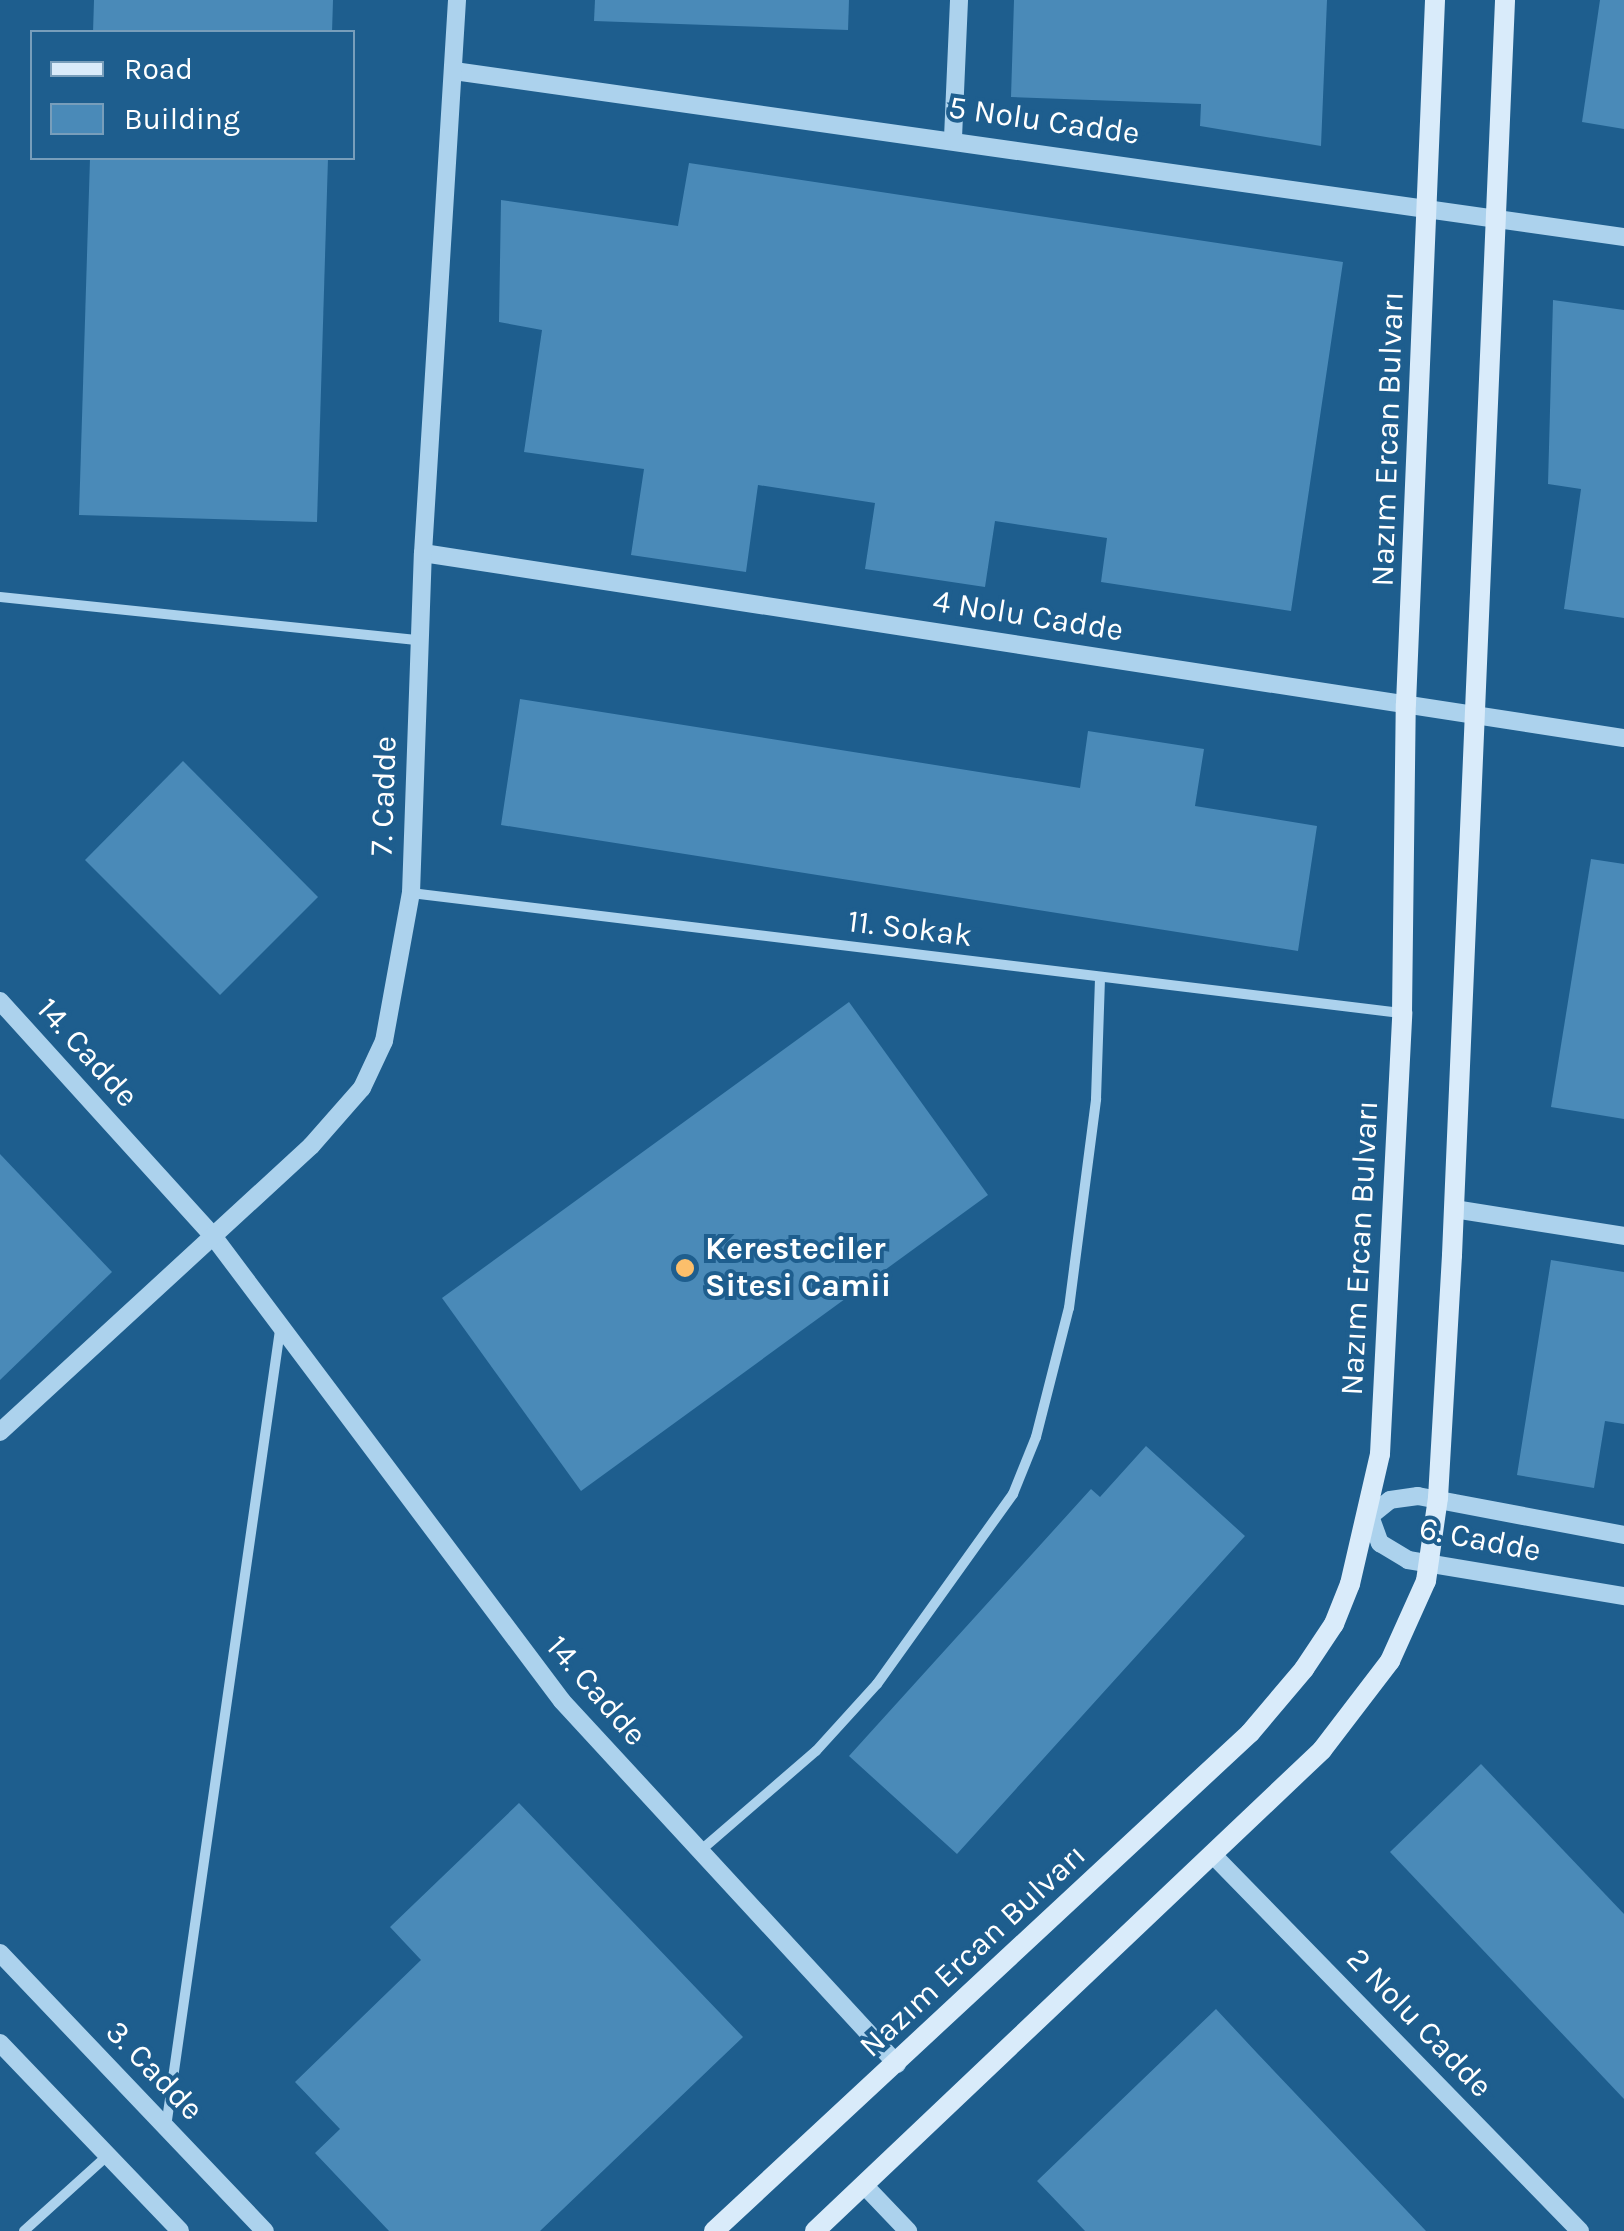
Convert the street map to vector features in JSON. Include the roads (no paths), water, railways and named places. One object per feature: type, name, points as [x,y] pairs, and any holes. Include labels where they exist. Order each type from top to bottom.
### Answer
[{"type":"main road","name":"Nazım Ercan Bulvarı","points":[[714,2231],[1250,1733],[1334,1624],[1370,1516],[1380,1454],[1402,1014],[1406,704],[1436,0]]},
{"type":"main road","points":[[815,2231],[1214,1856],[1362,1702],[1412,1620],[1430,1564],[1438,1498],[1454,1209],[1505,0]]},
{"type":"street","name":"7. Cadde","points":[[0,1432],[213,1236],[362,1088],[395,1004],[411,893],[423,554],[457,0]]},
{"type":"street","points":[[954,138],[959,0]]},
{"type":"street","name":"5 Nolu Cadde","points":[[454,71],[1493,214],[1624,237]]},
{"type":"street","name":"4 Nolu Cadde","points":[[423,554],[1624,738]]},
{"type":"street","points":[[0,597],[419,640]]},
{"type":"street","name":"11. Sokak","points":[[411,893],[1402,1014]]},
{"type":"street","points":[[699,1852],[816,1752],[876,1684],[1013,1494],[1036,1438],[1069,1308],[1096,1098],[1100,977]]},
{"type":"street","name":"14. Cadde","points":[[0,1001],[213,1236],[551,1686],[699,1852],[898,2064]]},
{"type":"street","points":[[1454,1209],[1624,1236]]},
{"type":"street","points":[[166,2128],[280,1330]]},
{"type":"street","name":"6. Cadde","points":[[1624,1535],[1438,1498],[1401,1496],[1370,1516],[1380,1543],[1430,1564],[1624,1596]]},
{"type":"street","name":"2 Nolu Cadde","points":[[1214,1856],[1580,2231]]},
{"type":"street","name":"3. Cadde","points":[[0,1953],[265,2231]]},
{"type":"street","points":[[0,2044],[180,2231]]},
{"type":"street","points":[[24,2231],[107,2156]]},
{"type":"street","points":[[864,2185],[908,2231]]},
{"type":"place","name":"Keresteciler Sitesi Camii","points":[[685,1268]]}]
